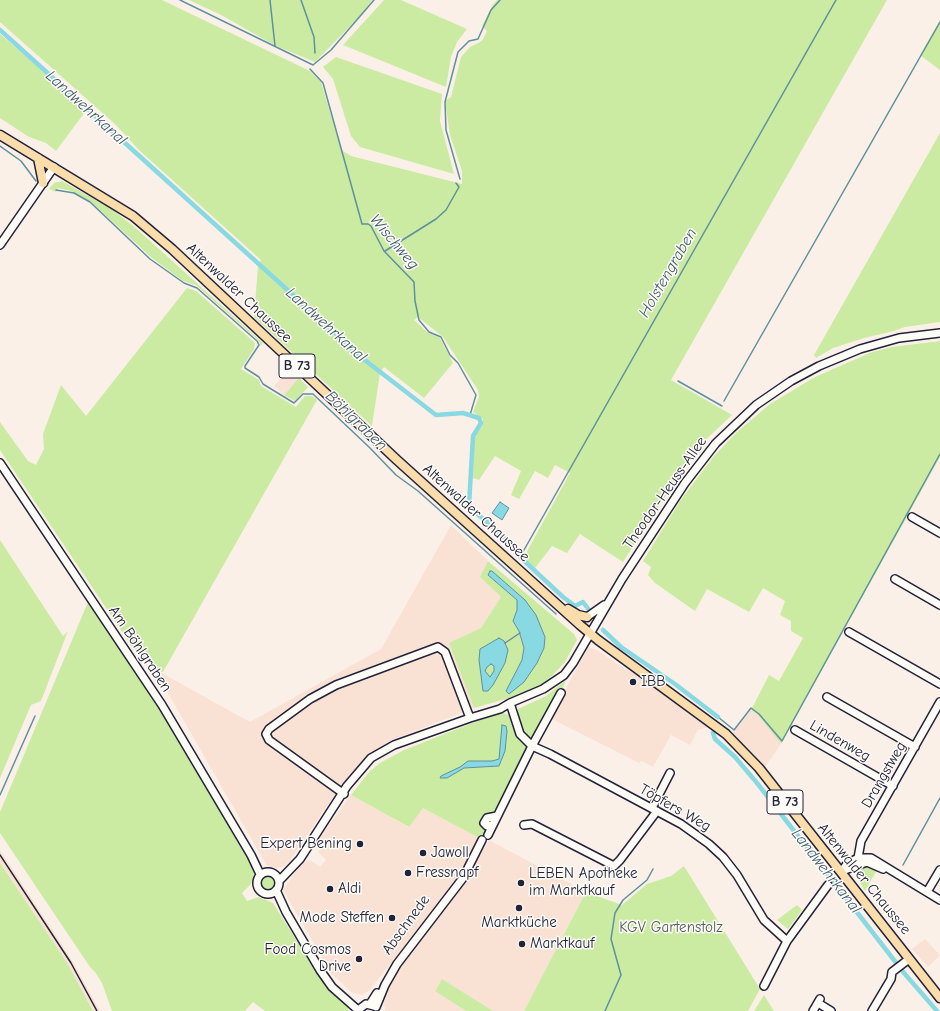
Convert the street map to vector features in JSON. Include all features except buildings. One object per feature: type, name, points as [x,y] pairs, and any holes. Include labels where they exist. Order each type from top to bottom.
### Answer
[{"type":"main road","name":"Altenwalder Chaussee","points":[[0,135],[133,216],[172,250],[397,460],[589,633],[726,734],[759,768],[940,998]]},
{"type":"main road","points":[[38,158],[43,183]]},
{"type":"main road","name":"Altenwalder Chaussee","points":[[545,594],[573,613],[587,617]]},
{"type":"street","points":[[0,245],[54,167]]},
{"type":"street","name":"Theodor-Heuss-Allee","points":[[344,794],[354,786],[363,773],[378,758],[380,753],[394,745],[500,709],[510,703],[544,689],[564,675],[573,663],[607,603],[661,517],[708,452],[733,425],[756,405],[791,381],[819,366],[860,349],[899,338],[940,333]]},
{"type":"street","name":"Am Böhlgraben","points":[[0,463],[162,705],[263,873]]},
{"type":"street","points":[[912,517],[940,533]]},
{"type":"street","points":[[895,580],[940,605]]},
{"type":"street","points":[[587,617],[607,603]]},
{"type":"street","points":[[849,632],[940,684]]},
{"type":"street","points":[[372,1007],[358,1011],[320,970],[286,912],[276,890],[278,878],[295,864],[344,794],[269,740],[266,735],[269,729],[310,699],[336,685],[438,647],[442,648],[446,652],[470,718]]},
{"type":"street","name":"Abschnede","points":[[372,1007],[397,964],[448,898],[468,866],[493,824],[532,746],[561,693]]},
{"type":"street","points":[[827,697],[915,747]]},
{"type":"street","name":"Drangstweg","points":[[860,861],[861,841],[940,702]]},
{"type":"street","name":"Töpfers Weg","points":[[510,703],[520,734],[532,746],[543,752],[546,756],[559,760],[695,833],[723,857],[737,875],[757,911],[764,920],[787,941]]},
{"type":"street","name":"Lindenweg","points":[[795,730],[893,786]]},
{"type":"street","points":[[524,824],[532,824],[614,866],[620,860],[654,810],[670,773]]},
{"type":"street","points":[[841,872],[847,864],[860,861],[864,857],[877,860],[940,900]]},
{"type":"street","points":[[927,892],[940,870]]},
{"type":"street","points":[[278,878],[272,872],[263,873],[257,880],[258,888],[269,894],[286,912]]},
{"type":"street","points":[[764,986],[787,941],[828,885]]},
{"type":"street","points":[[269,894],[276,890]]},
{"type":"street","points":[[872,1011],[891,979],[892,972],[909,959]]},
{"type":"street","points":[[341,994],[372,1007]]},
{"type":"street","points":[[813,1011],[819,1001],[831,1011]]},
{"type":"shaded area","points":[[289,369],[299,378],[284,395],[274,386]]},
{"type":"shaded area","points":[[451,525],[488,561],[480,577],[501,597],[481,628],[450,643],[474,708],[392,740],[371,753],[346,783],[342,784],[289,862],[283,867],[276,868],[267,866],[168,693],[158,671],[250,722],[381,649]]},
{"type":"shaded area","points":[[588,647],[599,651],[635,674],[708,727],[698,730],[690,745],[671,735],[653,767],[642,761],[639,763],[550,718]]},
{"type":"shaded area","points":[[751,710],[758,715],[781,744],[765,767],[733,733]]},
{"type":"shaded area","points":[[351,795],[408,827],[423,808],[481,839],[465,867],[451,886],[370,990],[362,995],[351,992],[331,973],[283,890],[302,863],[310,860],[320,867],[326,860],[318,852],[321,847],[316,843]]},
{"type":"shaded area","points":[[489,840],[586,892],[524,1011],[493,1011],[442,979],[435,991],[466,1011],[385,1011],[384,1003],[393,978],[404,960],[465,880]]},
{"type":"shaded area","points":[[0,850],[70,957],[100,1011],[93,1011],[66,961],[0,863]]},
{"type":"shaded area","points":[[925,939],[940,955],[928,967],[912,949]]},
{"type":"green space","points":[[0,0],[162,0],[310,71],[321,82],[339,142],[343,151],[351,156],[462,184],[462,171],[450,135],[445,101],[451,97],[461,57],[470,47],[482,41],[487,31],[482,26],[493,4],[498,0],[887,0],[671,380],[732,415],[696,449],[623,562],[580,534],[567,553],[552,546],[535,568],[524,558],[525,555],[570,473],[555,465],[548,478],[535,471],[519,499],[511,495],[521,471],[495,456],[479,480],[473,478],[475,434],[483,425],[483,419],[473,412],[479,397],[478,390],[443,337],[418,317],[414,320],[427,332],[440,338],[453,363],[424,398],[384,367],[380,373],[372,426],[254,317],[258,266],[261,260],[139,150],[116,125],[0,22]]},
{"type":"green space","points":[[189,0],[372,0],[362,14],[315,62],[274,45],[223,16]]},
{"type":"green space","points":[[384,0],[401,0],[467,29],[457,42],[451,57],[446,87],[343,45]]},
{"type":"green space","points":[[940,20],[940,70],[920,55]]},
{"type":"green space","points":[[0,34],[34,63],[85,112],[56,151],[46,143],[29,137],[0,118]]},
{"type":"green space","points":[[336,57],[442,94],[440,121],[454,174],[360,147],[351,136],[333,79],[323,67]]},
{"type":"green space","points":[[940,133],[940,322],[905,327],[864,338],[833,348],[816,358],[814,355]]},
{"type":"green space","points":[[62,181],[113,210],[138,230],[263,343],[261,346],[258,340],[196,285],[183,281],[152,258],[90,201],[71,191],[58,188],[56,192],[49,189],[54,183]]},
{"type":"green space","points":[[187,288],[196,291],[255,343],[254,349],[241,369],[259,380],[261,386],[296,407],[305,396],[312,396],[317,400],[163,672],[158,671],[133,648],[0,450],[0,422],[28,461],[36,465],[44,449],[43,434],[61,385],[86,416]]},
{"type":"green space","points":[[940,341],[940,457],[781,744],[758,715],[751,710],[769,675],[779,681],[803,638],[791,631],[791,621],[780,615],[785,601],[763,588],[749,612],[707,589],[695,611],[655,583],[648,575],[651,567],[643,561],[680,501],[714,456],[737,432],[770,404],[815,377],[872,352],[892,347]]},
{"type":"green space","points":[[299,378],[308,387],[295,401],[284,395]]},
{"type":"green space","points":[[0,540],[63,636],[68,631],[41,701],[31,705],[0,778]]},
{"type":"green space","points":[[488,561],[574,634],[577,640],[565,662],[550,678],[537,687],[509,698],[474,708],[449,643],[481,628],[501,597],[480,577]],"holes":[[[490,571],[492,571],[525,600],[524,682],[511,681],[522,660],[524,648],[519,631],[513,621],[517,610],[517,600],[488,575]]]},
{"type":"green space","points":[[88,602],[159,708],[245,853],[254,873],[251,884],[242,893],[247,901],[259,897],[273,903],[318,975],[347,1006],[349,1011],[265,1011],[253,1002],[245,1011],[112,1011],[102,983],[0,833],[0,812]]},
{"type":"green space","points":[[566,680],[561,692],[532,740],[530,740],[525,736],[517,715],[518,709],[546,696]]},
{"type":"green space","points":[[500,712],[509,715],[519,740],[529,749],[496,813],[486,816],[481,825],[489,829],[485,838],[481,839],[423,808],[409,827],[351,795],[369,772],[380,763],[404,750]]},
{"type":"green space","points":[[0,863],[66,961],[93,1011],[0,1011]]},
{"type":"green space","name":"KGV Gartenstolz","points":[[684,866],[760,989],[748,1011],[524,1011],[586,892],[622,905],[647,884],[671,876]]},
{"type":"green space","points":[[865,866],[877,870],[865,891],[856,876]]},
{"type":"green space","points":[[265,876],[271,876],[275,880],[275,886],[271,890],[265,890],[261,886],[261,880]]},
{"type":"green space","points":[[797,905],[802,910],[788,929],[777,920]]},
{"type":"green space","points":[[442,979],[493,1011],[466,1011],[435,991]]},
{"type":"green space","points":[[764,995],[774,1011],[754,1011]]},
{"type":"water","points":[[500,502],[509,508],[502,520],[492,513]]},
{"type":"water","points":[[490,571],[492,571],[525,600],[536,615],[545,637],[544,648],[537,663],[524,682],[509,694],[506,691],[522,660],[524,648],[519,631],[513,621],[517,610],[517,600],[488,575]]},
{"type":"water","points":[[499,638],[504,641],[508,650],[505,663],[488,691],[483,691],[479,660],[480,649]],"holes":[[[491,664],[494,666],[494,671],[490,677],[485,671]]]},
{"type":"water","points":[[502,725],[506,726],[507,731],[505,751],[499,766],[464,768],[447,778],[440,778],[468,761],[492,761],[499,759]]},
{"type":"waterway","name":"Wischweg","points":[[180,0],[313,65],[331,50],[374,0]]},
{"type":"waterway","points":[[270,0],[275,46]]},
{"type":"waterway","points":[[301,0],[314,37],[315,53]]},
{"type":"waterway","points":[[460,179],[446,130],[445,102],[458,52],[469,41],[478,39],[491,10],[500,0]]},
{"type":"waterway","name":"Holstengraben","points":[[520,557],[836,0]]},
{"type":"waterway","points":[[724,401],[940,22]]},
{"type":"waterway","name":"Landwehrkanal","points":[[0,30],[366,361],[436,415],[463,413],[479,418],[481,423],[473,436],[469,505],[472,510],[491,525],[513,547],[520,557],[563,597],[575,606],[583,602],[589,610]]},
{"type":"waterway","name":"Wischweg","points":[[310,69],[323,83],[362,224],[368,224],[371,226],[384,251],[414,282],[415,301],[419,320],[429,332],[441,337],[450,355],[458,363],[476,395],[470,415]]},
{"type":"waterway","name":"Böhlgraben","points":[[0,146],[21,161],[36,181]]},
{"type":"waterway","points":[[385,251],[436,219],[446,210],[459,187],[456,183]]},
{"type":"waterway","name":"Böhlgraben","points":[[56,190],[74,193],[90,202],[150,259],[184,283],[197,288],[257,341],[259,345],[245,368],[259,377],[263,384],[294,403],[303,394],[313,394],[396,475],[418,491],[556,614]]},
{"type":"waterway","points":[[678,381],[722,406]]},
{"type":"waterway","points":[[718,717],[734,730],[751,708],[759,714],[782,741],[940,454]]},
{"type":"waterway","name":"Landwehrkanal","points":[[603,630],[621,647],[675,684],[718,717]]},
{"type":"waterway","points":[[505,643],[520,633]]},
{"type":"waterway","points":[[0,795],[35,716]]},
{"type":"waterway","name":"Landwehrkanal","points":[[713,733],[715,739],[735,757],[757,783],[904,973],[937,1011]]},
{"type":"waterway","points":[[903,865],[940,798]]},
{"type":"waterway","points":[[605,1011],[621,975],[611,939],[615,913],[623,900],[647,880],[653,869]]},
{"type":"railway","points":[[0,855],[71,963],[97,1011]]},
{"type":"place","name":"IBB","points":[[633,682]]},
{"type":"place","name":"Expert Bening","points":[[360,844]]},
{"type":"place","name":"Jawoll","points":[[423,853]]},
{"type":"place","name":"Fressnapf","points":[[408,873]]},
{"type":"place","name":"LEBEN Apotheke im Marktkauf","points":[[521,883]]},
{"type":"place","name":"Aldi","points":[[330,889]]},
{"type":"place","name":"Marktküche","points":[[519,908]]},
{"type":"place","name":"Mode Steffen","points":[[392,918]]},
{"type":"place","name":"Marktkauf","points":[[522,944]]},
{"type":"place","name":"Food Cosmos Drive","points":[[359,959]]}]
